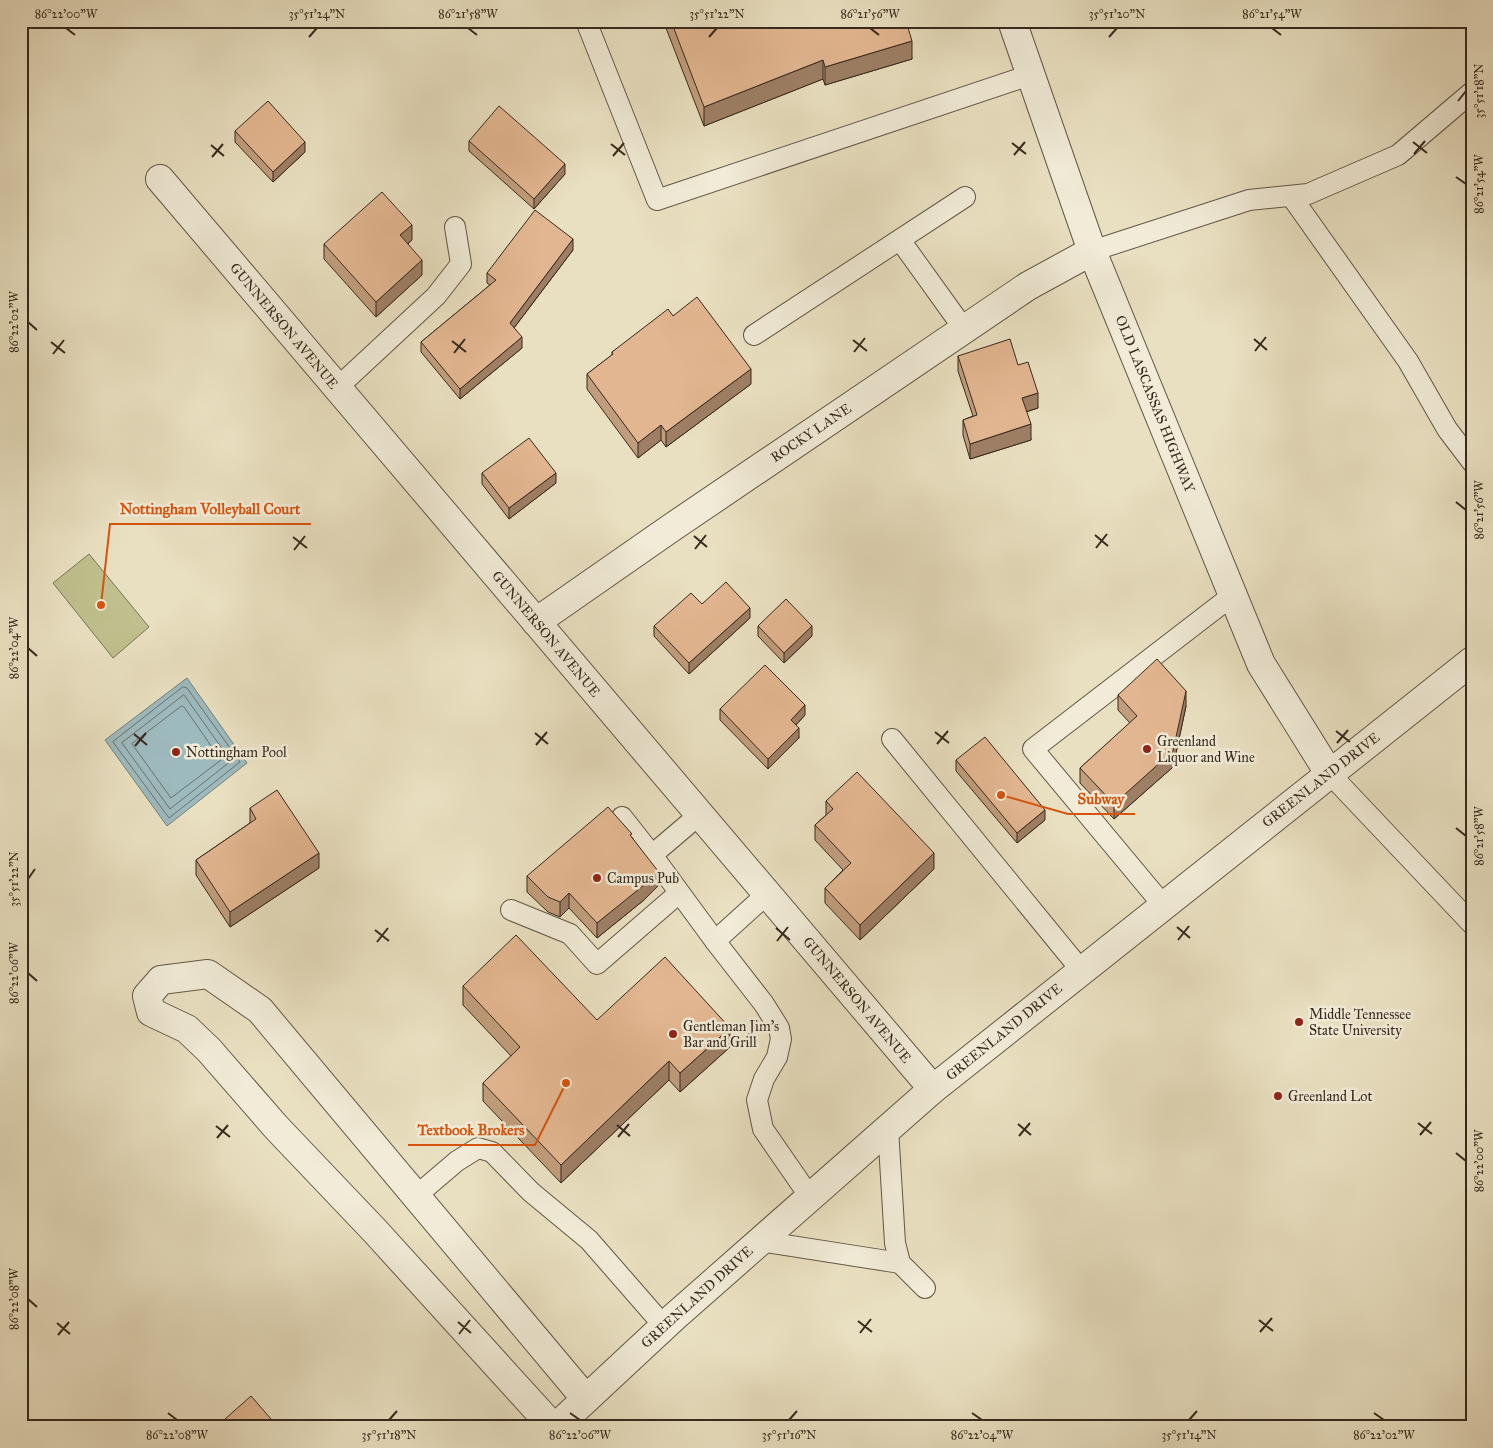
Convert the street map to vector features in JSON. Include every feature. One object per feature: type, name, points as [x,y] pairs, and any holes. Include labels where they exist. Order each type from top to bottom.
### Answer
[{"type":"street","name":"OLD LASCASSAS HIGHWAY","points":[[1012,21],[1092,251],[1261,664],[1329,773]]},
{"type":"street","name":"GUNNERSON AVENUE","points":[[160,179],[933,1089]]},
{"type":"street","name":"ROCKY LANE","points":[[536,622],[1028,286],[1092,251]]},
{"type":"street","name":"GREENLAND DRIVE","points":[[554,1427],[664,1326],[933,1089],[1472,661]]},
{"type":"street","points":[[554,1427],[382,1238],[276,1127],[209,1050],[187,1029],[151,1012],[147,996],[161,980],[208,974],[260,1010],[586,1398]]},
{"type":"lane","points":[[586,21],[657,200],[1030,75]]},
{"type":"lane","points":[[1092,251],[1249,200],[1308,194],[1398,155],[1472,92]]},
{"type":"lane","points":[[1291,196],[1408,361],[1447,428],[1472,462]]},
{"type":"lane","points":[[754,335],[965,197]]},
{"type":"lane","points":[[337,388],[436,296],[461,264],[455,227]]},
{"type":"lane","points":[[900,240],[964,329]]},
{"type":"lane","points":[[1163,905],[1033,749],[1233,595]]},
{"type":"lane","points":[[892,739],[1081,970]]},
{"type":"lane","points":[[1329,773],[1472,924]]},
{"type":"lane","points":[[652,855],[700,815]]},
{"type":"lane","points":[[622,817],[764,1004],[779,1028],[781,1039],[778,1057],[764,1079],[757,1100],[763,1129],[810,1197]]},
{"type":"lane","points":[[511,910],[570,934],[597,964],[679,893]]},
{"type":"lane","points":[[715,941],[767,894]]},
{"type":"lane","points":[[888,1128],[895,1243],[900,1263],[925,1288]]},
{"type":"lane","points":[[416,1196],[457,1161],[478,1148],[492,1152],[531,1192],[589,1240],[664,1326]]},
{"type":"lane","points":[[760,1241],[900,1263]]},
{"type":"green space","points":[[89,554],[149,627],[113,658],[53,583]]},
{"type":"water","name":"Nottingham Pool","points":[[187,678],[247,763],[167,826],[105,740]]},
{"type":"building","points":[[671,21],[906,21],[912,41],[825,67],[823,60],[704,107]]},
{"type":"building","points":[[268,101],[305,142],[273,172],[235,131]]},
{"type":"building","points":[[499,106],[565,164],[534,199],[469,141]]},
{"type":"building","points":[[382,192],[412,225],[400,235],[422,260],[376,302],[324,244]]},
{"type":"building","points":[[535,210],[573,239],[510,323],[522,337],[460,389],[421,342],[496,280],[487,273]]},
{"type":"building","points":[[697,297],[751,369],[666,432],[661,425],[638,443],[587,374],[613,354],[612,352],[668,309],[673,316]]},
{"type":"building","points":[[1010,339],[1018,365],[1028,362],[1038,393],[1022,398],[1031,424],[970,444],[963,420],[977,415],[958,356]]},
{"type":"building","points":[[529,438],[556,473],[509,508],[482,473]]},
{"type":"building","points":[[726,582],[750,608],[689,663],[654,626],[691,593],[702,604]]},
{"type":"building","points":[[786,599],[812,626],[784,653],[758,626]]},
{"type":"building","name":"Greenland Liquor and Wine","points":[[1157,659],[1186,691],[1173,751],[1114,804],[1080,768],[1137,716],[1118,695]]},
{"type":"building","points":[[765,665],[805,705],[791,720],[799,728],[768,759],[720,709]]},
{"type":"building","points":[[985,737],[1045,810],[1017,833],[956,760]]},
{"type":"building","points":[[857,772],[934,853],[860,925],[825,888],[851,863],[815,825],[833,809],[826,801]]},
{"type":"building","points":[[277,790],[319,853],[230,912],[196,860],[256,819],[250,808]]},
{"type":"building","name":"Campus Pub","points":[[608,807],[632,834],[630,835],[658,871],[644,885],[597,923],[569,893],[560,902],[548,897],[527,876]]},
{"type":"building","points":[[516,935],[597,1020],[665,957],[730,1028],[680,1073],[669,1061],[561,1165],[483,1083],[520,1047],[463,986]]},
{"type":"building","points":[[21,1212],[26,1222],[21,1225]]},
{"type":"building","points":[[251,1396],[278,1427],[216,1427]]},
{"type":"place","name":"Nottingham Volleyball Court","points":[[101,605]]},
{"type":"place","name":"Greenland Liquor and Wine","points":[[1147,749]]},
{"type":"place","name":"Nottingham Pool","points":[[176,752]]},
{"type":"place","name":"Subway","points":[[1001,795]]},
{"type":"place","name":"Campus Pub","points":[[597,878]]},
{"type":"place","name":"Middle Tennessee State University","points":[[1299,1022]]},
{"type":"place","name":"Gentleman Jim's Bar and Grill","points":[[673,1034]]},
{"type":"place","name":"Textbook Brokers","points":[[566,1083]]},
{"type":"place","name":"Greenland Lot","points":[[1278,1096]]}]
